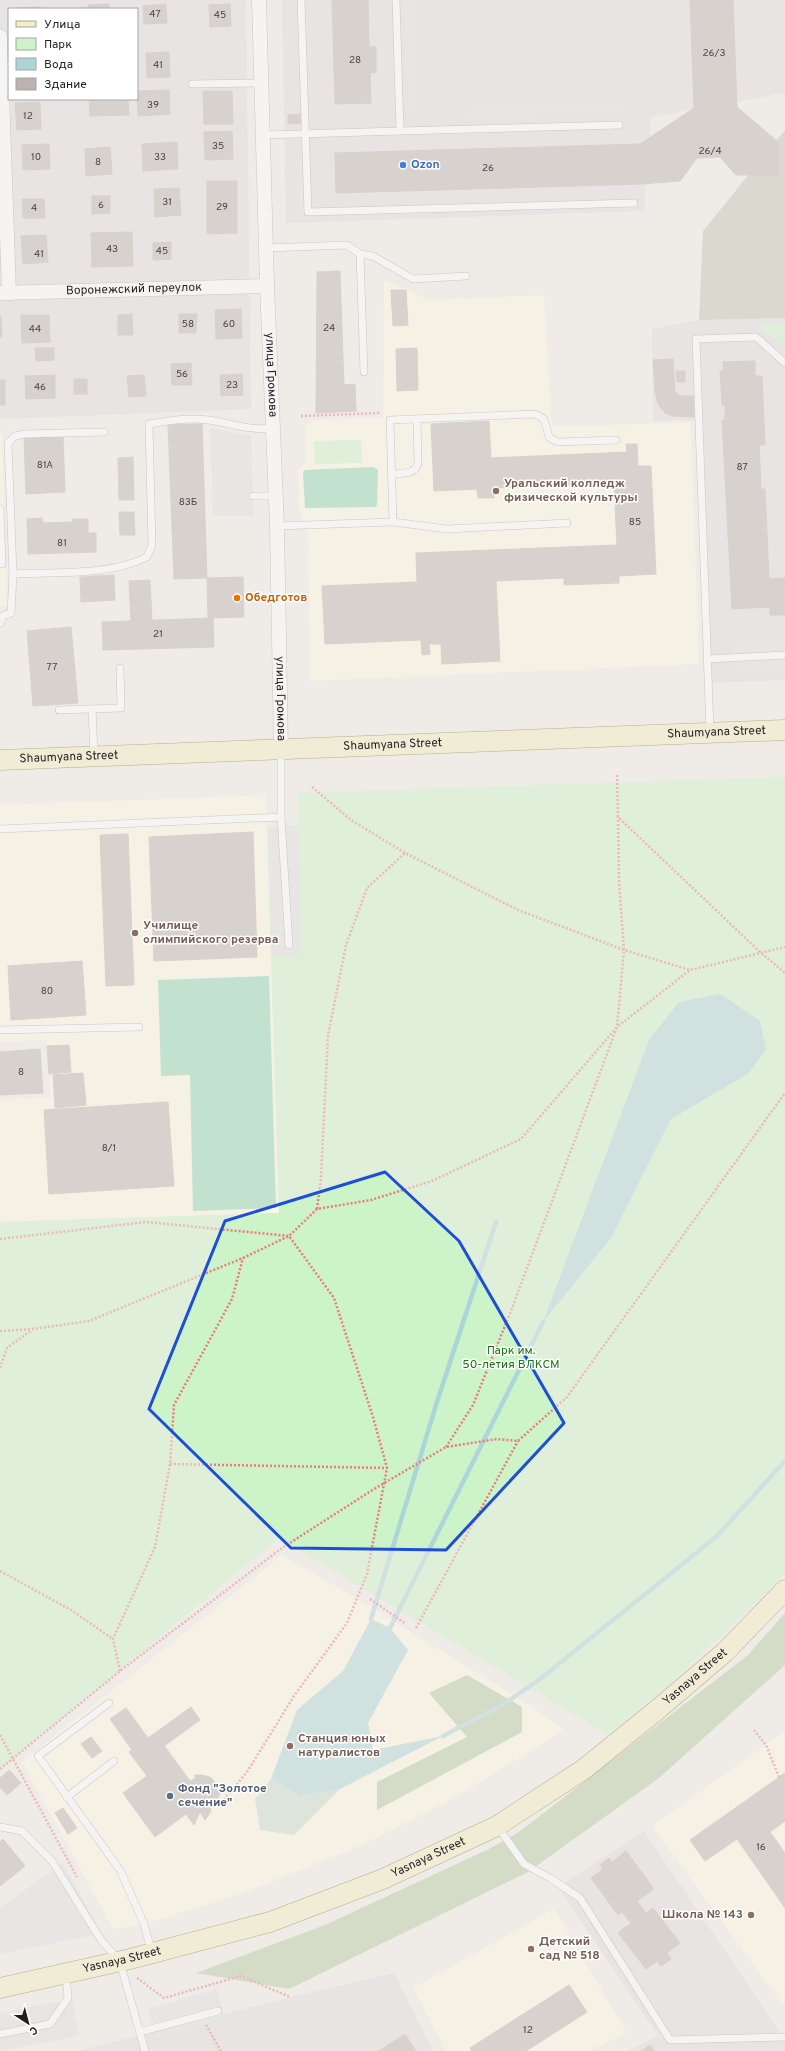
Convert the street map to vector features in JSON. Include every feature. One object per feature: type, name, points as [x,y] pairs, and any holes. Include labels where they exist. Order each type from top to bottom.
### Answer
[{"type":"street","name":"улица Громова","points":[[259,0],[267,286],[277,526],[281,749]]},
{"type":"street","points":[[0,36],[4,293]]},
{"type":"street","name":"Воронежский переулок","points":[[4,293],[267,286]]},
{"type":"street","name":"Shaumyana Street","points":[[0,760],[785,730]]},
{"type":"street","name":"Yasnaya Street","points":[[0,1988],[120,1962],[270,1922],[383,1879],[497,1826],[584,1768],[652,1715],[725,1652],[785,1590]]},
{"type":"lane","points":[[301,0],[308,212],[634,203]]},
{"type":"lane","points":[[396,0],[400,130]]},
{"type":"lane","points":[[192,84],[261,83]]},
{"type":"lane","points":[[263,135],[619,124]]},
{"type":"lane","points":[[266,248],[347,246],[360,254],[372,256],[414,279],[466,276]]},
{"type":"lane","points":[[360,254],[364,372]]},
{"type":"lane","points":[[710,734],[708,659],[696,406],[696,339],[756,337],[785,363]]},
{"type":"lane","points":[[392,522],[390,420],[536,414],[544,420],[549,437],[557,442],[616,440]]},
{"type":"lane","points":[[391,474],[412,472],[417,468],[417,419]]},
{"type":"lane","points":[[13,574],[96,570],[134,564],[147,558],[152,545],[148,424],[176,420],[207,420],[251,430],[272,428]]},
{"type":"lane","points":[[0,623],[2,616],[11,613],[13,574],[8,442],[16,436],[25,434],[104,432]]},
{"type":"lane","points":[[253,496],[275,496]]},
{"type":"lane","points":[[0,509],[2,564],[0,564]]},
{"type":"lane","points":[[277,526],[392,522],[447,529],[567,523]]},
{"type":"lane","points":[[708,659],[785,655]]},
{"type":"lane","points":[[59,710],[121,708],[120,668]]},
{"type":"lane","points":[[92,709],[94,756]]},
{"type":"lane","points":[[281,749],[281,817],[289,945]]},
{"type":"lane","points":[[0,829],[281,817]]},
{"type":"lane","points":[[0,1030],[139,1027]]},
{"type":"lane","points":[[109,1703],[38,1756],[120,1870],[144,1924],[152,1953]]},
{"type":"lane","points":[[67,1797],[114,1761]]},
{"type":"lane","points":[[497,1826],[524,1864],[550,1878],[580,1898],[670,2040],[785,2037]]},
{"type":"lane","points":[[0,1827],[22,1831],[52,1861],[101,1940],[120,1962],[145,2051]]},
{"type":"lane","points":[[0,2034],[50,2024],[68,1998],[66,1974]]},
{"type":"lane","points":[[140,2032],[218,2011]]},
{"type":"path","points":[[301,416],[380,414]]},
{"type":"path","points":[[446,1447],[473,1405],[511,1312],[617,1027],[624,950],[619,880],[617,775]]},
{"type":"path","points":[[312,787],[351,820],[405,853],[518,910],[624,950],[690,970]]},
{"type":"path","points":[[618,817],[760,952],[785,973]]},
{"type":"path","points":[[317,1209],[321,1178],[328,1035],[346,945],[367,888],[405,853]]},
{"type":"path","points":[[0,1331],[33,1329],[89,1321],[244,1258],[289,1236],[317,1209],[371,1200],[432,1181],[521,1139],[617,1027],[690,970],[785,947]]},
{"type":"path","points":[[416,1628],[518,1441],[567,1397],[785,1094]]},
{"type":"path","points":[[0,1239],[146,1222],[289,1236],[334,1298],[373,1417],[387,1468],[367,1574],[347,1623],[294,1696],[247,1772],[224,1800]]},
{"type":"path","points":[[120,1672],[113,1639],[155,1548],[170,1464],[174,1405],[232,1299],[244,1258]]},
{"type":"path","points":[[0,1368],[6,1348],[33,1329]]},
{"type":"path","points":[[0,1768],[120,1672],[282,1548],[446,1447],[497,1439],[518,1441]]},
{"type":"path","points":[[170,1464],[387,1468]]},
{"type":"path","points":[[0,1571],[70,1610],[113,1639]]},
{"type":"path","points":[[370,1600],[406,1624]]},
{"type":"path","points":[[754,1730],[766,1745],[779,1777]]},
{"type":"path","points":[[0,1735],[79,1882]]},
{"type":"path","points":[[137,1978],[164,1998],[241,1976],[290,1997]]},
{"type":"path","points":[[205,2023],[221,2051]]},
{"type":"highlighted area","points":[[385,1172],[459,1241],[564,1423],[446,1550],[291,1548],[149,1409],[225,1221]]},
{"type":"shaded area","points":[[0,0],[246,0],[251,409],[0,419]]},
{"type":"shaded area","points":[[282,0],[785,0],[785,93],[651,117],[644,211],[286,223]]},
{"type":"shaded area","points":[[404,0],[414,0],[418,114],[408,115]]},
{"type":"shaded area","points":[[622,102],[622,114],[466,119],[466,106]]},
{"type":"shaded area","points":[[785,130],[785,318],[699,320],[703,231]]},
{"type":"shaded area","points":[[292,161],[303,161],[304,220],[294,220]]},
{"type":"shaded area","name":"Уральский колледж физической культуры","points":[[384,280],[429,300],[544,295],[552,427],[691,422],[699,664],[310,681],[308,532],[299,510],[298,471],[306,462],[305,425],[313,420],[383,418]]},
{"type":"shaded area","points":[[785,318],[785,680],[704,683],[697,420],[653,421],[652,329],[699,320]]},
{"type":"shaded area","points":[[210,428],[251,436],[254,516],[213,516]]},
{"type":"shaded area","points":[[0,433],[2,433],[7,606],[0,606]]},
{"type":"shaded area","points":[[785,636],[785,675],[733,677],[732,638]]},
{"type":"shaded area","name":"Училище олимпийского резерва","points":[[266,795],[279,1213],[0,1222],[0,1100],[51,1097],[47,1040],[0,1042],[0,805]]},
{"type":"shaded area","points":[[298,825],[302,955],[272,956],[268,828]]},
{"type":"shaded area","name":"Станция юных натуралистов","points":[[282,1555],[351,1595],[534,1708],[564,1730],[456,1797],[365,1844],[235,1896],[144,1924],[113,1929],[22,1762]]},
{"type":"shaded area","name":"Школа № 143","points":[[785,1731],[785,2003],[782,2004],[652,1826]]},
{"type":"shaded area","points":[[644,1831],[781,2034],[785,2033],[785,2051],[627,2051],[658,2036],[558,1887]]},
{"type":"shaded area","points":[[63,1863],[100,1930],[98,1934],[0,1954],[0,1908]]},
{"type":"shaded area","name":"Детский сад № 518","points":[[554,1909],[627,2033],[590,2051],[446,2051],[413,1988]]},
{"type":"shaded area","points":[[394,1973],[433,2051],[78,2051],[291,1997]]},
{"type":"shaded area","points":[[217,1989],[225,2019],[157,2039],[148,2009]]},
{"type":"shaded area","points":[[72,1999],[79,2036],[0,2051],[0,2013]]},
{"type":"green space","points":[[785,323],[785,346],[761,331],[761,324]]},
{"type":"green space","points":[[361,440],[362,463],[315,464],[314,441]]},
{"type":"green space","points":[[373,467],[378,470],[377,505],[375,507],[305,508],[303,472],[305,470]]},
{"type":"green space","name":"Парк им. 50-летия ВЛКСМ","points":[[785,777],[785,1574],[667,1687],[608,1735],[279,1538],[0,1769],[0,1222],[279,1213],[267,827],[298,825],[298,793]]},
{"type":"green space","points":[[269,976],[276,1208],[193,1211],[190,1075],[161,1076],[158,980]]},
{"type":"green space","points":[[785,1613],[785,1665],[659,1778],[528,1872],[289,1989],[196,1973],[325,1925],[487,1850],[519,1832],[748,1655]]},
{"type":"green space","points":[[467,1675],[522,1707],[522,1732],[377,1810],[377,1782],[467,1737],[429,1693]]},
{"type":"green space","points":[[271,1779],[303,1796],[340,1789],[294,1835],[260,1830],[255,1799]]},
{"type":"water","points":[[720,994],[760,1021],[766,1049],[749,1073],[671,1119],[611,1238],[543,1322],[649,1040],[679,1002]]},
{"type":"water","points":[[371,1619],[390,1628],[408,1650],[368,1723],[373,1750],[443,1736],[340,1789],[302,1796],[271,1779],[297,1710],[343,1671]]},
{"type":"building","points":[[332,0],[368,0],[369,47],[376,47],[376,72],[370,73],[371,103],[335,104]]},
{"type":"building","points":[[690,0],[733,0],[737,107],[694,108]]},
{"type":"building","points":[[109,4],[109,8],[88,8],[88,5]]},
{"type":"building","points":[[166,4],[167,23],[144,24],[143,6]]},
{"type":"building","points":[[230,4],[231,26],[210,27],[209,5]]},
{"type":"building","points":[[41,7],[41,8],[16,8]]},
{"type":"building","points":[[169,52],[170,77],[147,78],[146,53]]},
{"type":"building","points":[[169,90],[170,114],[138,116],[138,91]]},
{"type":"building","points":[[203,91],[232,91],[233,124],[204,124]]},
{"type":"building","points":[[89,100],[128,100],[129,115],[90,116]]},
{"type":"building","points":[[40,102],[41,129],[17,130],[15,103]]},
{"type":"building","points":[[737,107],[778,142],[778,175],[736,175],[720,157],[697,158],[680,181],[642,184],[640,144],[694,108]]},
{"type":"building","points":[[301,114],[302,123],[288,124],[288,115]]},
{"type":"building","points":[[232,131],[233,159],[205,160],[204,132]]},
{"type":"building","points":[[177,142],[178,169],[143,171],[142,144]]},
{"type":"building","points":[[49,144],[50,169],[23,170],[22,145]]},
{"type":"building","points":[[640,144],[642,184],[336,193],[335,153]]},
{"type":"building","points":[[110,147],[112,174],[86,176],[85,149]]},
{"type":"building","points":[[207,181],[237,181],[237,233],[207,234]]},
{"type":"building","points":[[179,188],[181,215],[155,217],[154,189]]},
{"type":"building","points":[[92,196],[110,196],[110,213],[92,214]]},
{"type":"building","points":[[22,199],[44,199],[45,218],[23,218]]},
{"type":"building","points":[[132,232],[133,266],[92,267],[91,233]]},
{"type":"building","points":[[46,235],[48,262],[23,264],[21,236]]},
{"type":"building","points":[[171,242],[171,259],[153,260],[153,243]]},
{"type":"building","points":[[340,271],[344,385],[355,384],[356,411],[316,413],[317,272]]},
{"type":"building","points":[[391,290],[406,290],[408,325],[393,326]]},
{"type":"building","points":[[241,309],[242,338],[216,339],[215,310]]},
{"type":"building","points":[[132,314],[133,335],[118,335],[118,315]]},
{"type":"building","points":[[179,314],[197,314],[196,333],[179,333]]},
{"type":"building","points":[[21,315],[49,315],[50,342],[22,343]]},
{"type":"building","points":[[1,317],[2,337],[0,337]]},
{"type":"building","points":[[35,348],[54,348],[54,360],[36,361]]},
{"type":"building","points":[[417,348],[418,390],[397,391],[396,349]]},
{"type":"building","points":[[673,359],[675,392],[680,396],[693,396],[694,417],[672,416],[664,412],[658,404],[655,391],[653,360]]},
{"type":"building","points":[[755,361],[755,376],[762,376],[765,445],[759,445],[761,489],[765,489],[769,579],[785,578],[785,615],[770,615],[770,607],[732,609],[722,420],[725,420],[725,405],[722,405],[720,371],[724,371],[723,362]]},
{"type":"building","points":[[191,363],[192,385],[172,385],[171,364]]},
{"type":"building","points":[[676,371],[685,371],[685,382],[677,382]]},
{"type":"building","points":[[242,374],[243,395],[221,396],[220,375]]},
{"type":"building","points":[[55,375],[55,398],[26,399],[25,376]]},
{"type":"building","points":[[144,375],[146,396],[129,397],[127,376]]},
{"type":"building","points":[[74,379],[87,379],[87,394],[74,394]]},
{"type":"building","points":[[0,380],[5,380],[5,405],[0,405]]},
{"type":"building","points":[[489,421],[491,458],[627,452],[626,444],[637,444],[638,466],[651,466],[656,574],[619,576],[619,583],[564,585],[564,578],[496,581],[500,661],[442,664],[441,644],[429,644],[430,654],[422,655],[421,640],[325,644],[322,586],[417,582],[416,553],[617,545],[614,483],[494,488],[494,498],[478,498],[477,489],[434,491],[431,424]]},
{"type":"building","points":[[202,424],[207,578],[174,579],[168,425]]},
{"type":"building","points":[[63,436],[65,492],[26,494],[24,437]]},
{"type":"building","points":[[133,457],[134,500],[119,500],[118,458]]},
{"type":"building","points":[[119,512],[134,512],[135,535],[120,535]]},
{"type":"building","points":[[42,518],[43,523],[73,522],[73,519],[88,519],[88,533],[96,533],[96,552],[28,554],[27,519]]},
{"type":"building","points":[[114,575],[115,600],[81,602],[80,577]]},
{"type":"building","points":[[243,577],[244,617],[208,618],[207,578]]},
{"type":"building","points":[[150,580],[152,620],[131,621],[129,581]]},
{"type":"building","points":[[213,618],[214,647],[103,650],[102,622]]},
{"type":"building","points":[[71,627],[78,703],[33,706],[27,631]]},
{"type":"building","points":[[253,832],[257,957],[154,961],[149,837]]},
{"type":"building","points":[[128,834],[134,985],[106,986],[100,835]]},
{"type":"building","points":[[82,961],[86,1015],[11,1020],[8,966]]},
{"type":"building","points":[[69,1045],[71,1072],[49,1074],[47,1046]]},
{"type":"building","points":[[40,1049],[43,1093],[0,1095],[0,1052]]},
{"type":"building","points":[[83,1073],[86,1105],[55,1108],[53,1075]]},
{"type":"building","points":[[168,1102],[174,1186],[49,1194],[44,1110]]},
{"type":"building","points":[[191,1707],[200,1720],[164,1746],[155,1733]]},
{"type":"building","points":[[126,1708],[148,1738],[132,1750],[110,1719]]},
{"type":"building","points":[[155,1733],[190,1781],[196,1778],[194,1775],[210,1777],[216,1783],[220,1792],[216,1806],[212,1800],[209,1803],[211,1811],[205,1820],[200,1812],[194,1825],[186,1814],[155,1837],[123,1793],[147,1776],[129,1752]]},
{"type":"building","points":[[91,1737],[102,1751],[92,1758],[81,1744]]},
{"type":"building","points":[[9,1770],[21,1783],[7,1795],[0,1787],[0,1778]]},
{"type":"building","points":[[785,1773],[785,1821],[770,1832],[785,1853],[785,1908],[737,1839],[705,1861],[690,1840]]},
{"type":"building","points":[[63,1808],[77,1828],[68,1834],[55,1813]]},
{"type":"building","points":[[3,1839],[25,1866],[0,1886],[0,1842]]},
{"type":"building","points":[[626,1851],[654,1889],[637,1901],[646,1913],[653,1908],[680,1943],[667,1953],[671,1959],[661,1966],[657,1961],[646,1969],[618,1933],[631,1923],[622,1912],[618,1915],[591,1878],[603,1869],[600,1865],[609,1858],[612,1862]]},
{"type":"building","points":[[569,1985],[587,2012],[526,2051],[472,2051],[470,2048]]},
{"type":"building","points":[[405,2034],[416,2051],[379,2051]]},
{"type":"building","points":[[650,2045],[654,2051],[642,2051]]},
{"type":"waterway","points":[[371,1619],[436,1405],[496,1222]]},
{"type":"waterway","points":[[390,1628],[543,1322]]},
{"type":"waterway","points":[[443,1736],[504,1704],[540,1679],[716,1537],[785,1461]]},
{"type":"place","name":"Ozon","points":[[403,165]]},
{"type":"place","name":"Уральский колледж физической культуры","points":[[496,491]]},
{"type":"place","name":"Обедготов","points":[[237,598]]},
{"type":"place","name":"Училище олимпийского резерва","points":[[135,933]]},
{"type":"place","name":"Станция юных натуралистов","points":[[290,1746]]},
{"type":"place","name":"Фонд \"Золотое сечение\"","points":[[170,1796]]},
{"type":"place","name":"Школа № 143","points":[[751,1915]]},
{"type":"place","name":"Детский сад № 518","points":[[531,1949]]}]
